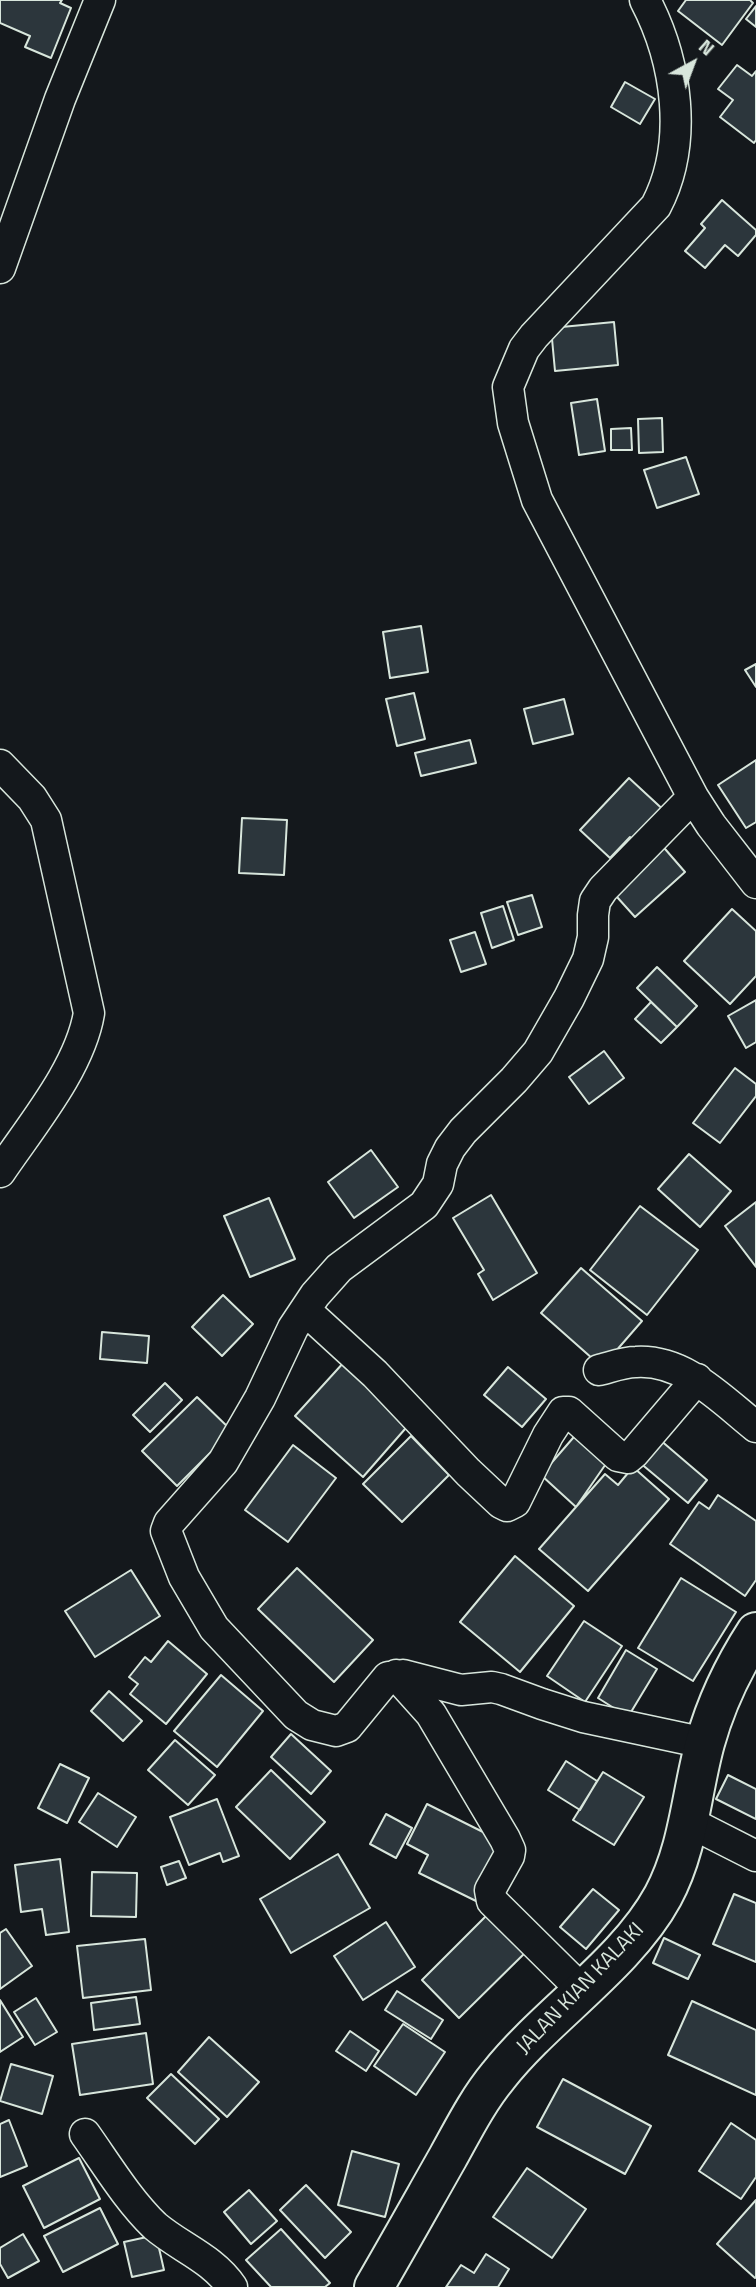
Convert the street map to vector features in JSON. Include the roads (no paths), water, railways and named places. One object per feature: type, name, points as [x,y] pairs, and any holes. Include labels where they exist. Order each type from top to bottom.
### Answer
[{"type":"street","points":[[0,268],[60,99],[100,0]]},
{"type":"street","points":[[645,0],[658,24],[670,65],[676,123],[666,187],[656,206],[534,336],[524,349],[508,387],[513,423],[537,500],[693,797],[756,883]]},
{"type":"street","points":[[0,765],[32,798],[46,820],[89,1013],[86,1031],[72,1065],[0,1172]]},
{"type":"street","points":[[693,797],[603,889],[595,901],[593,937],[588,959],[569,998],[529,1062],[463,1130],[450,1148],[432,1194],[424,1205],[339,1268],[315,1295],[274,1365],[260,1398],[223,1462],[179,1510],[166,1531],[184,1577],[214,1628],[296,1715],[312,1725],[336,1731],[347,1727],[387,1677],[403,1675],[461,1690],[501,1689],[583,1717],[705,1743]]},
{"type":"street","points":[[305,1310],[375,1374],[500,1503],[508,1506],[515,1502],[548,1435],[563,1412],[569,1412],[618,1455],[628,1458],[697,1379]]},
{"type":"street","points":[[599,1370],[633,1362],[649,1362],[676,1370],[697,1379],[756,1427]]},
{"type":"street","name":"JALAN KIAN KALAKI","points":[[374,2287],[475,2109],[497,2076],[618,1954],[646,1922],[663,1897],[676,1869],[689,1822],[705,1743],[733,1671],[756,1632]]},
{"type":"street","points":[[396,1675],[431,1714],[510,1850],[490,1890],[492,1900],[582,1990]]},
{"type":"street","points":[[689,1822],[756,1856]]},
{"type":"street","points":[[95,2139],[165,2221],[233,2287]]}]
